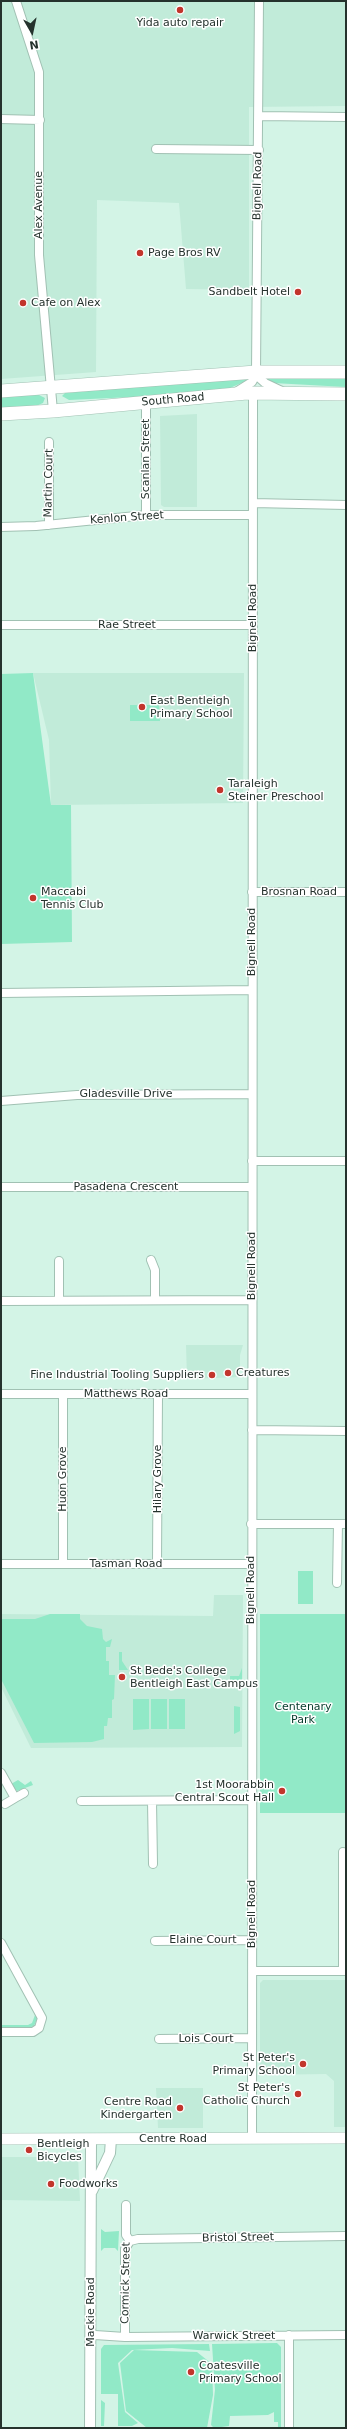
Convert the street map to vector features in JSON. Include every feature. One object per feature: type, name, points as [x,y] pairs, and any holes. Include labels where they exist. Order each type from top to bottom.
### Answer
[{"type":"highway","name":"South Road","points":[[1,391],[256,373],[346,372]]},
{"type":"highway","name":"South Road","points":[[1,414],[146,403],[232,394],[346,394]]},
{"type":"main road","name":"Centre Road","points":[[1,2139],[346,2138]]},
{"type":"street","name":"Alex Avenue","points":[[16,1],[39,72],[39,255],[53,411]]},
{"type":"street","name":"Bignell Road","points":[[256,373],[259,150],[259,1]]},
{"type":"street","points":[[259,116],[346,117]]},
{"type":"street","points":[[1,119],[40,120]]},
{"type":"street","points":[[156,149],[259,150]]},
{"type":"street","points":[[232,394],[252,382],[256,373],[265,383],[286,393]]},
{"type":"street","name":"Bignell Road","points":[[252,2138],[251,1300],[253,393]]},
{"type":"street","name":"Scanlan Street","points":[[146,403],[146,515]]},
{"type":"street","name":"Martin Court","points":[[48,525],[49,442]]},
{"type":"street","points":[[253,503],[346,504]]},
{"type":"street","name":"Kenlon Street","points":[[1,527],[48,525],[146,515],[253,515]]},
{"type":"street","name":"Rae Street","points":[[1,625],[253,625]]},
{"type":"street","name":"Brosnan Road","points":[[252,892],[346,892]]},
{"type":"street","points":[[1,993],[252,990]]},
{"type":"street","name":"Gladesville Drive","points":[[1,1101],[77,1094],[252,1094]]},
{"type":"street","points":[[252,1161],[346,1161]]},
{"type":"street","name":"Pasadena Crescent","points":[[1,1187],[252,1187]]},
{"type":"street","points":[[151,1260],[155,1270],[155,1300]]},
{"type":"street","points":[[59,1261],[59,1301]]},
{"type":"street","points":[[1,1301],[251,1300]]},
{"type":"street","name":"Matthews Road","points":[[1,1394],[252,1394]]},
{"type":"street","name":"Huon Grove","points":[[62,1564],[63,1394]]},
{"type":"street","name":"Hilary Grove","points":[[158,1394],[158,1563]]},
{"type":"street","points":[[252,1430],[346,1431]]},
{"type":"street","points":[[252,1524],[342,1524],[337,1583]]},
{"type":"street","name":"Tasman Road","points":[[1,1564],[251,1564]]},
{"type":"street","points":[[1,1773],[16,1798]]},
{"type":"street","points":[[5,1804],[24,1793]]},
{"type":"street","points":[[81,1801],[252,1800]]},
{"type":"street","points":[[152,1801],[153,1864]]},
{"type":"street","points":[[252,1971],[345,1971],[343,1852]]},
{"type":"street","name":"Elaine Court","points":[[155,1940],[252,1940]]},
{"type":"street","points":[[1,1943],[42,2018],[39,2028],[33,2032],[1,2032]]},
{"type":"street","name":"Lois Court","points":[[159,2039],[252,2038]]},
{"type":"street","name":"Mackie Road","points":[[90,2428],[91,2139]]},
{"type":"street","name":"Mackie Road","points":[[90,2195],[110,2153],[111,2139]]},
{"type":"street","name":"Cormick Street","points":[[123,2337],[125,2252],[126,2245],[130,2241],[126,2235],[126,2205]]},
{"type":"street","name":"Bristol Street","points":[[130,2241],[138,2239],[346,2236]]},
{"type":"street","name":"Warwick Street","points":[[91,2337],[95,2335],[123,2337],[346,2335]]},
{"type":"street","points":[[288,2335],[289,2428]]},
{"type":"shaded area","points":[[1,1],[346,1],[346,106],[249,107],[249,290],[186,289],[179,203],[97,200],[96,372],[1,379]]},
{"type":"shaded area","points":[[197,414],[197,507],[164,507],[161,505],[160,416]]},
{"type":"shaded area","name":"East Bentleigh Primary School","points":[[33,673],[244,673],[243,803],[51,805],[49,740]]},
{"type":"shaded area","points":[[186,1345],[243,1345],[240,1355],[240,1377],[187,1379]]},
{"type":"shaded area","name":"St Bede's College Bentleigh East Campus","points":[[214,1595],[243,1595],[242,1747],[31,1748],[1,1687],[1,1614],[213,1616]]},
{"type":"shaded area","name":"St Peter's Primary School","points":[[263,1980],[346,1980],[346,2127],[334,2127],[334,2081],[326,2074],[260,2075],[260,1983]]},
{"type":"shaded area","name":"Centre Road Kindergarten","points":[[156,2088],[203,2088],[203,2128],[158,2128]]},
{"type":"shaded area","points":[[1,2157],[78,2157],[80,2201],[1,2200]]},
{"type":"green space","points":[[250,377],[246,381],[230,388],[153,396],[69,400],[62,396],[65,393]]},
{"type":"green space","points":[[346,377],[346,387],[273,383],[264,379]]},
{"type":"green space","points":[[39,395],[45,398],[43,403],[36,406],[1,408],[1,396]]},
{"type":"green space","points":[[33,673],[51,805],[71,805],[72,942],[1,944],[1,674]]},
{"type":"green space","points":[[130,705],[159,705],[160,721],[130,721]]},
{"type":"green space","points":[[298,1571],[313,1571],[313,1604],[298,1604]]},
{"type":"green space","points":[[50,1614],[80,1614],[80,1619],[87,1626],[102,1629],[103,1639],[106,1642],[112,1639],[110,1647],[106,1647],[106,1661],[109,1661],[109,1675],[115,1675],[114,1699],[112,1700],[112,1718],[108,1718],[107,1726],[104,1726],[104,1739],[92,1742],[34,1743],[1,1679],[1,1619],[35,1619]]},
{"type":"green space","name":"Centenary Park","points":[[260,1614],[346,1614],[346,1813],[260,1813]]},
{"type":"green space","points":[[119,1652],[122,1652],[122,1661],[128,1670],[119,1670]]},
{"type":"green space","points":[[242,1668],[242,1686],[230,1686],[230,1676],[239,1676]]},
{"type":"green space","points":[[133,1699],[149,1699],[149,1729],[133,1730]]},
{"type":"green space","points":[[151,1699],[167,1699],[167,1729],[151,1729]]},
{"type":"green space","points":[[169,1699],[185,1699],[185,1729],[169,1729]]},
{"type":"green space","points":[[234,1706],[240,1707],[240,1731],[234,1734]]},
{"type":"green space","points":[[18,1780],[25,1785],[31,1781],[33,1785],[17,1791],[11,1784]]},
{"type":"green space","points":[[27,1998],[38,2017],[34,2026],[28,2028],[1,2028],[1,2025],[28,2025],[32,2023],[35,2015]]},
{"type":"green space","points":[[101,2229],[105,2232],[119,2231],[118,2251],[115,2248],[104,2248],[101,2251]]},
{"type":"green space","points":[[277,2343],[281,2347],[281,2428],[278,2428],[278,2422],[274,2422],[274,2412],[268,2415],[230,2416],[229,2426],[214,2428],[211,2425],[215,2390],[212,2344]]},
{"type":"green space","points":[[209,2344],[210,2351],[172,2348],[132,2350],[118,2363],[125,2412],[138,2423],[132,2426],[118,2426],[118,2394],[101,2394],[101,2349],[104,2345]]},
{"type":"green space","points":[[134,2350],[197,2352],[212,2364],[213,2395],[207,2428],[147,2428],[126,2411],[120,2363]]},
{"type":"green space","points":[[101,2400],[105,2403],[104,2426],[101,2426]]},
{"type":"place","name":"Yida auto repair","points":[[180,10]]},
{"type":"place","name":"Page Bros RV","points":[[140,253]]},
{"type":"place","name":"Sandbelt Hotel","points":[[298,292]]},
{"type":"place","name":"Cafe on Alex","points":[[23,303]]},
{"type":"place","name":"East Bentleigh Primary School","points":[[142,707]]},
{"type":"place","name":"Taraleigh Steiner Preschool","points":[[220,790]]},
{"type":"place","name":"Maccabi Tennis Club","points":[[33,898]]},
{"type":"place","name":"Creatures","points":[[228,1373]]},
{"type":"place","name":"Fine Industrial Tooling Suppliers","points":[[212,1375]]},
{"type":"place","name":"St Bede's College Bentleigh East Campus","points":[[122,1677]]},
{"type":"place","name":"1st Moorabbin Central Scout Hall","points":[[282,1791]]},
{"type":"place","name":"St Peter's Primary School","points":[[303,2064]]},
{"type":"place","name":"St Peter's Catholic Church","points":[[298,2094]]},
{"type":"place","name":"Centre Road Kindergarten","points":[[180,2108]]},
{"type":"place","name":"Bentleigh Bicycles","points":[[29,2150]]},
{"type":"place","name":"Foodworks","points":[[51,2184]]},
{"type":"place","name":"Coatesville Primary School","points":[[191,2372]]}]
